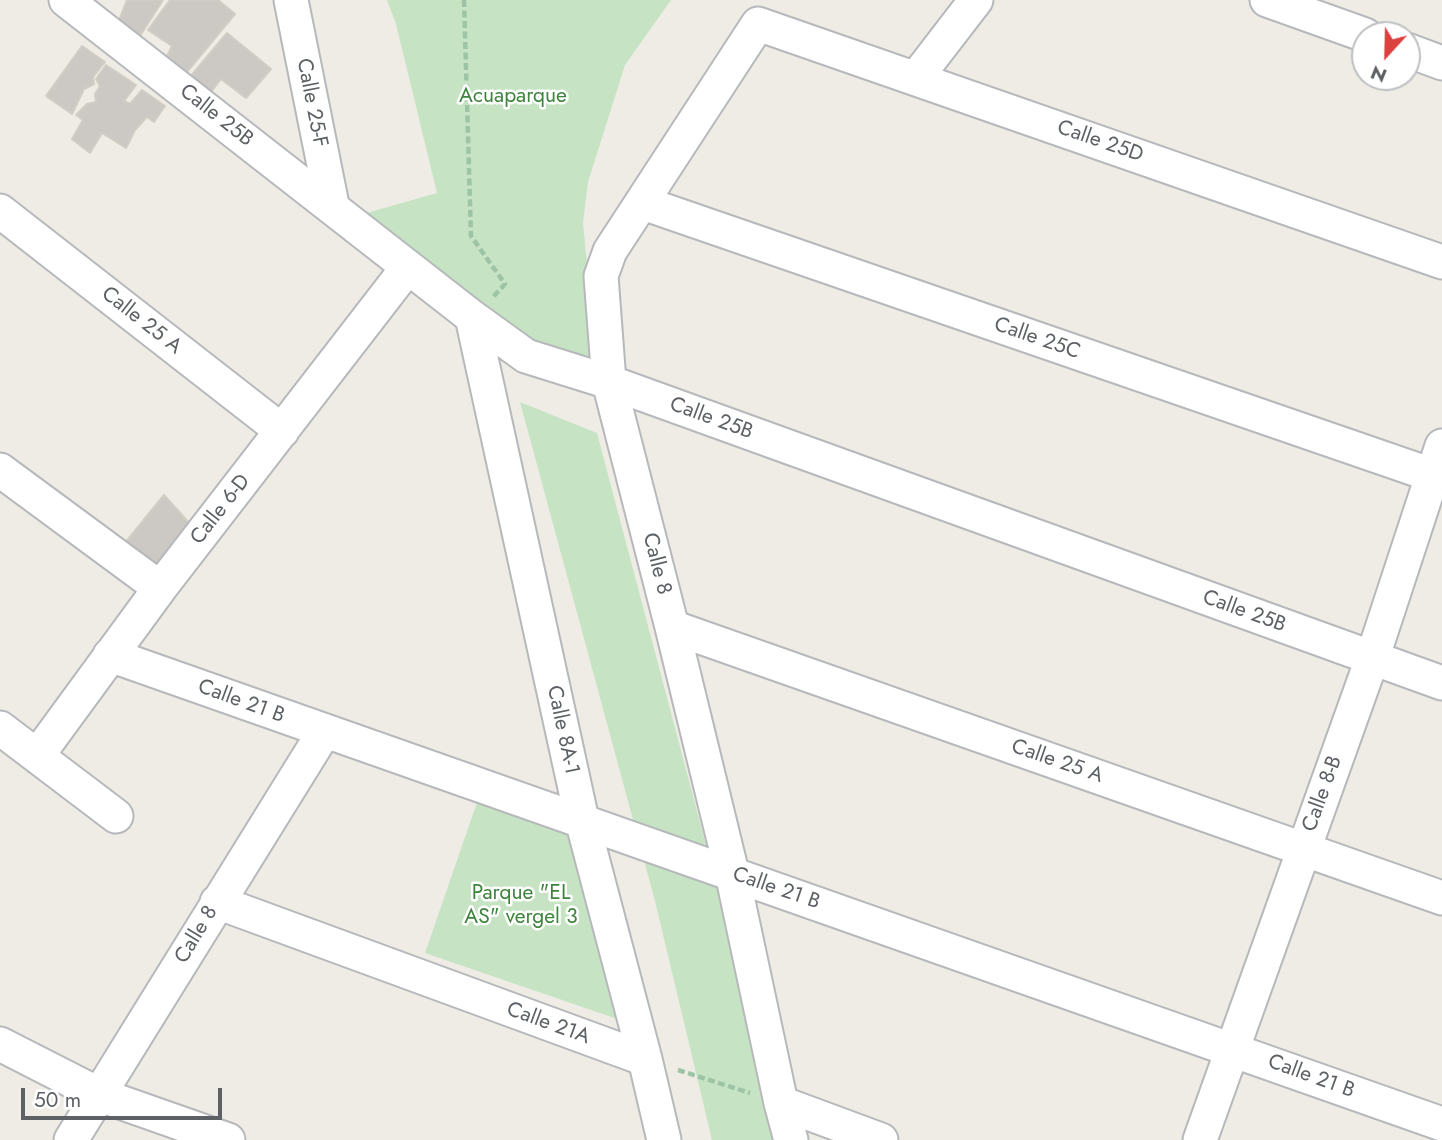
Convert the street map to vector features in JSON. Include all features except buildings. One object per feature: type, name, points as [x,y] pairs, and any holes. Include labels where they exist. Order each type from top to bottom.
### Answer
[{"type":"street","name":"Calle 25B","points":[[66,0],[332,205],[472,317],[526,356],[609,382],[1442,683]]},
{"type":"street","name":"Calle 25-F","points":[[291,0],[332,205]]},
{"type":"street","points":[[916,78],[976,0]]},
{"type":"street","points":[[1267,0],[1351,30]]},
{"type":"street","name":"Calle 25D","points":[[758,24],[1442,262]]},
{"type":"street","name":"Calle 8","points":[[758,24],[610,251],[601,276],[609,382],[732,873],[791,1140]]},
{"type":"street","points":[[1421,55],[1442,62]]},
{"type":"street","name":"Calle 25C","points":[[643,203],[1437,461]]},
{"type":"street","name":"Calle 25 A","points":[[0,211],[282,431]]},
{"type":"street","name":"Calle 6-D","points":[[37,756],[160,588],[408,267]]},
{"type":"street","name":"Calle 8A-1","points":[[472,317],[582,820],[664,1140]]},
{"type":"street","name":"Calle 8-B","points":[[1200,1140],[1372,659],[1437,461]]},
{"type":"street","points":[[0,470],[160,588]]},
{"type":"street","name":"Calle 25 A","points":[[672,627],[1442,898]]},
{"type":"street","name":"Calle 21 B","points":[[110,655],[1442,1124]]},
{"type":"street","points":[[0,728],[116,816]]},
{"type":"street","name":"Calle 8","points":[[71,1140],[324,732]]},
{"type":"street","name":"Calle 21A","points":[[217,902],[645,1059]]},
{"type":"street","points":[[0,1044],[100,1095],[228,1140]]},
{"type":"street","points":[[781,1102],[881,1140]]},
{"type":"path","points":[[464,0],[471,236],[505,284],[472,317]]},
{"type":"path","points":[[645,1059],[781,1102]]},
{"type":"green space","name":"Acuaparque","points":[[387,0],[671,0],[625,65],[588,182],[583,223],[597,368],[532,349],[485,305],[363,214],[437,193],[396,24]]},
{"type":"green space","points":[[520,402],[597,433],[784,1140],[712,1140],[655,901]]},
{"type":"green space","name":"Parque \"EL AS\" vergel 3","points":[[482,788],[577,821],[626,1022],[425,953]]}]
